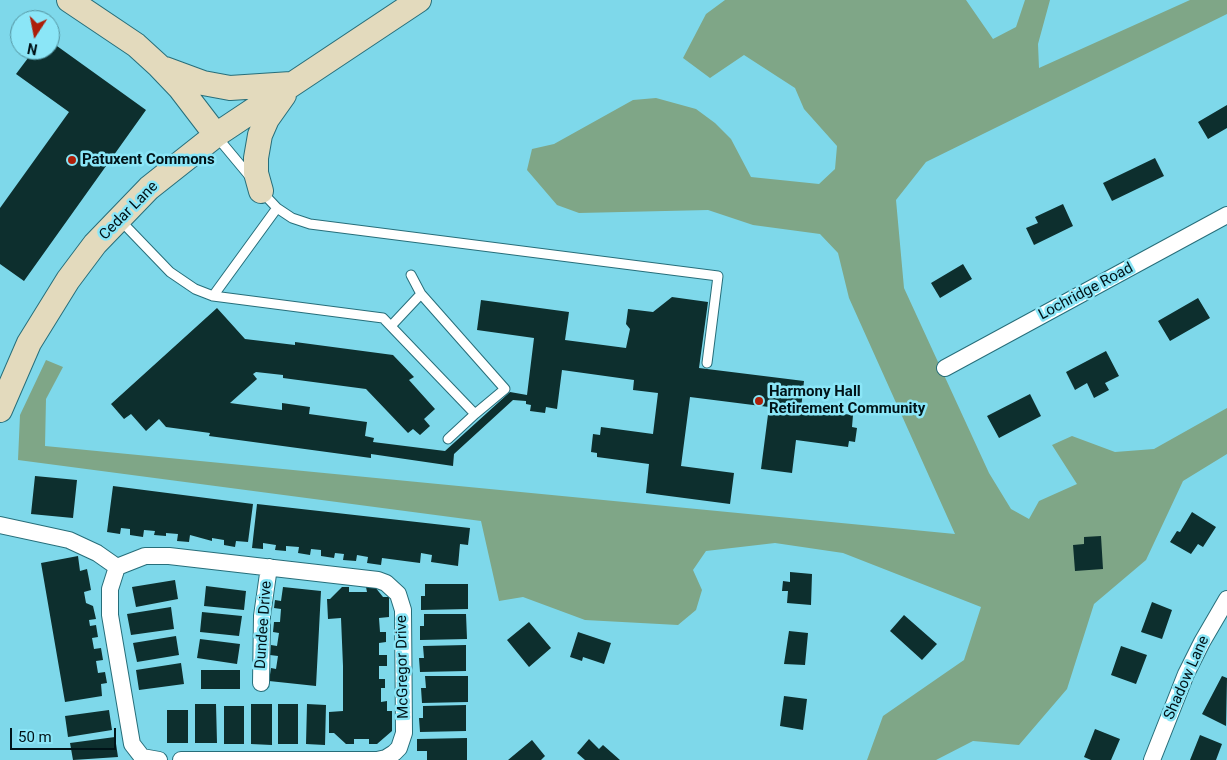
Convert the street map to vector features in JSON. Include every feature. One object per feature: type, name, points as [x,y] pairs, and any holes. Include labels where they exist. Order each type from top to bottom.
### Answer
[{"type":"main road","points":[[68,0],[136,45],[180,88],[216,134]]},
{"type":"main road","name":"Cedar Lane","points":[[0,410],[29,344],[51,306],[95,244],[149,188],[216,134],[419,0]]},
{"type":"main road","points":[[159,66],[204,83],[230,88],[293,84]]},
{"type":"main road","points":[[269,199],[256,173],[256,158],[260,135],[267,119],[293,84]]},
{"type":"street","name":"Lochridge Road","points":[[945,368],[1227,215]]},
{"type":"street","points":[[0,525],[69,540],[97,553],[117,567],[110,589],[110,615],[132,744],[142,757],[158,760]]},
{"type":"street","name":"McGregor Drive","points":[[117,567],[134,559],[156,554],[378,580],[386,583],[398,594],[403,610],[404,733],[402,742],[394,752],[386,758],[377,760],[181,760]]},
{"type":"street","name":"Dundee Drive","points":[[261,683],[260,640],[269,567]]},
{"type":"street","name":"Shadow Lane","points":[[1152,760],[1186,674],[1227,599]]},
{"type":"lane","points":[[216,134],[269,199],[292,218],[310,224],[718,276],[708,363]]},
{"type":"lane","points":[[213,296],[269,199]]},
{"type":"lane","points":[[119,218],[170,272],[196,289],[213,296],[383,318],[474,414]]},
{"type":"lane","points":[[411,275],[421,294],[506,389],[474,414],[448,439]]},
{"type":"lane","points":[[391,326],[421,294]]},
{"type":"green space","points":[[725,0],[966,0],[993,39],[1016,27],[1025,0],[1050,0],[1038,44],[1039,68],[1190,0],[1227,0],[1227,14],[926,162],[896,200],[904,288],[989,473],[1011,509],[1029,519],[1039,501],[1077,484],[1052,445],[1072,436],[1115,452],[1154,449],[1227,408],[1227,454],[1183,481],[1146,560],[1094,604],[1067,689],[1019,745],[973,741],[936,760],[867,760],[883,716],[964,660],[981,607],[843,553],[775,543],[706,551],[693,570],[702,590],[696,610],[678,625],[585,620],[523,597],[499,601],[481,521],[18,460],[20,415],[46,360],[63,367],[46,399],[45,446],[955,534],[849,298],[838,253],[820,234],[753,225],[708,210],[579,213],[557,205],[527,170],[532,149],[554,144],[633,100],[656,98],[696,109],[715,123],[731,139],[751,177],[819,184],[835,169],[837,146],[804,109],[795,88],[744,55],[710,78],[683,58],[706,14]]},
{"type":"building","name":"Patuxent Commons","points":[[60,48],[146,110],[24,281],[0,264],[0,208],[69,112],[16,74],[26,60],[60,60]]},
{"type":"building","points":[[1227,105],[1227,128],[1208,139],[1198,122]]},
{"type":"building","points":[[1155,158],[1164,176],[1112,201],[1103,183]]},
{"type":"building","points":[[1063,204],[1073,226],[1034,245],[1026,228],[1038,223],[1035,217]]},
{"type":"building","points":[[963,264],[972,279],[940,298],[931,283]]},
{"type":"building","points":[[672,297],[708,302],[699,368],[804,381],[801,409],[853,415],[852,427],[857,428],[855,442],[849,441],[848,447],[796,440],[792,473],[761,469],[769,407],[690,397],[681,466],[734,473],[730,504],[646,493],[649,464],[597,457],[597,453],[591,452],[593,434],[600,435],[601,427],[653,434],[658,393],[633,390],[634,380],[562,370],[557,409],[546,407],[545,413],[530,411],[531,405],[526,404],[526,401],[513,400],[454,454],[453,466],[371,454],[371,458],[209,436],[210,433],[166,427],[159,419],[146,431],[131,414],[124,419],[111,404],[217,308],[245,339],[295,345],[295,342],[393,355],[414,377],[409,380],[435,409],[424,419],[430,426],[420,435],[413,429],[408,433],[366,389],[283,378],[283,375],[256,372],[253,374],[257,379],[230,403],[282,410],[282,403],[310,407],[309,414],[367,422],[365,436],[374,438],[373,442],[445,451],[510,392],[527,395],[534,338],[477,330],[481,300],[569,312],[565,340],[626,348],[630,329],[626,324],[628,309],[653,312]]},
{"type":"building","points":[[1198,298],[1210,318],[1170,341],[1158,321]]},
{"type":"building","points":[[1106,351],[1119,376],[1105,383],[1109,390],[1094,398],[1087,383],[1075,390],[1066,372]]},
{"type":"building","points":[[1030,394],[1041,416],[999,438],[987,416]]},
{"type":"building","points":[[35,476],[77,480],[73,518],[31,514]]},
{"type":"building","points":[[113,486],[253,504],[248,542],[236,541],[235,547],[224,545],[224,540],[212,538],[212,541],[190,535],[189,542],[177,541],[178,534],[154,535],[155,531],[144,530],[143,537],[130,535],[130,529],[121,528],[120,534],[107,532]]},
{"type":"building","points":[[257,504],[470,528],[468,545],[460,544],[458,566],[431,562],[432,555],[421,553],[420,563],[382,558],[381,565],[367,563],[368,557],[357,555],[356,561],[343,560],[344,554],[335,553],[334,558],[321,556],[321,550],[311,549],[310,555],[298,553],[299,547],[286,546],[286,551],[275,550],[276,545],[263,543],[263,549],[252,548]]},
{"type":"building","points":[[1192,512],[1216,527],[1203,547],[1198,544],[1191,554],[1170,542],[1177,531],[1180,532]]},
{"type":"building","points":[[1101,536],[1103,569],[1075,571],[1073,545],[1084,544],[1084,537]]},
{"type":"building","points":[[78,556],[80,571],[87,569],[91,590],[84,592],[86,603],[93,606],[96,619],[89,620],[90,626],[96,625],[98,637],[92,638],[94,649],[101,648],[103,660],[96,661],[98,673],[105,672],[107,683],[101,684],[102,696],[65,702],[41,563]]},
{"type":"building","points":[[790,572],[812,574],[811,605],[787,603],[788,591],[782,591],[783,581],[790,582]]},
{"type":"building","points":[[175,580],[178,599],[136,607],[132,587]]},
{"type":"building","points":[[425,584],[468,584],[468,609],[421,610],[421,596],[425,596]]},
{"type":"building","points":[[206,586],[246,591],[244,610],[204,606]]},
{"type":"building","points":[[283,587],[321,591],[316,686],[269,681],[271,668],[276,669],[278,656],[270,655],[271,645],[277,646],[279,633],[273,632],[274,622],[280,622],[281,609],[274,608],[275,600],[281,601]]},
{"type":"building","points":[[342,587],[349,587],[349,592],[367,592],[366,587],[375,587],[383,597],[389,597],[389,617],[379,618],[380,632],[386,632],[386,642],[379,643],[379,655],[387,655],[387,666],[379,666],[379,679],[385,679],[385,688],[381,688],[381,702],[387,701],[387,711],[392,711],[392,731],[377,744],[369,744],[369,739],[354,739],[354,744],[346,744],[334,733],[329,733],[329,712],[343,711],[343,666],[341,618],[328,619],[327,599],[330,599]]},
{"type":"building","points":[[1152,602],[1172,610],[1162,639],[1141,632]]},
{"type":"building","points":[[171,607],[174,629],[131,635],[127,614]]},
{"type":"building","points":[[202,612],[242,616],[239,636],[200,632]]},
{"type":"building","points":[[424,614],[466,614],[467,639],[420,640],[420,626],[424,626]]},
{"type":"building","points":[[904,615],[937,644],[922,660],[890,631]]},
{"type":"building","points":[[529,622],[551,648],[529,667],[507,640]]},
{"type":"building","points":[[789,631],[808,633],[805,665],[784,664]]},
{"type":"building","points":[[578,632],[611,643],[604,664],[583,657],[582,661],[570,657]]},
{"type":"building","points":[[176,636],[179,655],[137,662],[133,643]]},
{"type":"building","points":[[200,639],[240,644],[237,664],[197,658]]},
{"type":"building","points":[[466,645],[466,671],[420,672],[419,658],[424,658],[423,646]]},
{"type":"building","points":[[1121,646],[1147,655],[1136,684],[1111,675]]},
{"type":"building","points":[[181,663],[184,684],[139,690],[136,670]]},
{"type":"building","points":[[201,670],[240,670],[240,689],[201,689]]},
{"type":"building","points":[[425,676],[468,676],[468,702],[422,703],[421,688],[426,688]]},
{"type":"building","points":[[1222,676],[1227,678],[1226,726],[1202,714]]},
{"type":"building","points":[[784,696],[807,699],[803,730],[780,726]]},
{"type":"building","points":[[195,704],[216,704],[217,743],[195,743]]},
{"type":"building","points":[[251,704],[272,704],[272,745],[251,744]]},
{"type":"building","points":[[278,704],[298,704],[298,744],[278,744]]},
{"type":"building","points":[[307,704],[326,705],[325,745],[306,744]]},
{"type":"building","points":[[466,705],[466,731],[420,732],[419,718],[423,718],[423,706]]},
{"type":"building","points":[[224,706],[244,706],[244,744],[224,744]]},
{"type":"building","points":[[109,710],[112,730],[68,737],[65,716]]},
{"type":"building","points":[[167,710],[188,710],[188,743],[167,743]]},
{"type":"building","points":[[1095,729],[1120,739],[1111,760],[1091,760],[1084,757]]},
{"type":"building","points":[[1200,735],[1222,744],[1216,760],[1190,760]]},
{"type":"building","points":[[115,737],[118,757],[73,760],[70,743]]},
{"type":"building","points":[[467,738],[467,760],[427,760],[427,751],[417,751],[417,739]]},
{"type":"building","points":[[589,739],[599,749],[603,745],[620,760],[585,760],[577,753]]},
{"type":"building","points":[[532,740],[545,756],[541,760],[508,760]]},
{"type":"place","name":"Patuxent Commons","points":[[72,160]]},
{"type":"place","name":"Harmony Hall Retirement Community","points":[[759,401]]}]
